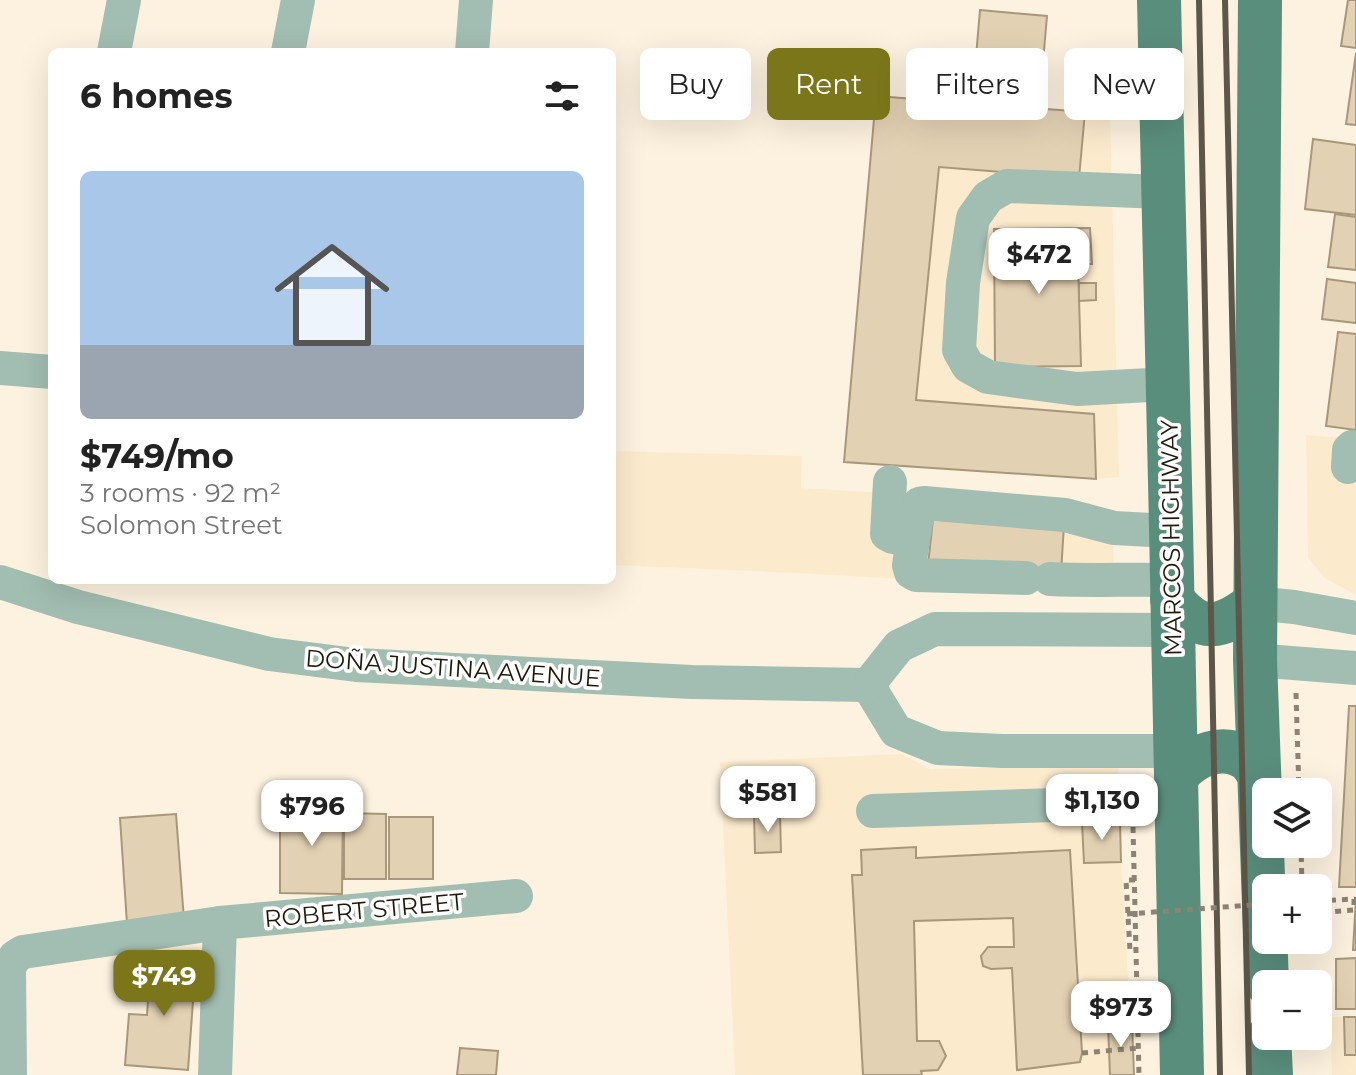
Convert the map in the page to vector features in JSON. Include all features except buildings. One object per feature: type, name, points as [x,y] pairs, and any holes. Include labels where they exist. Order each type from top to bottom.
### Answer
[{"type":"main road","name":"MARCOS HIGHWAY","points":[[1159,0],[1182,1075]]},
{"type":"main road","points":[[1260,0],[1255,660],[1266,970]]},
{"type":"main road","points":[[1172,603],[1192,620],[1205,624],[1231,619],[1255,603]]},
{"type":"main road","points":[[1177,763],[1187,764],[1201,755],[1217,752],[1234,754],[1248,760],[1259,774]]},
{"type":"main road","points":[[1270,1050],[1271,1075]]},
{"type":"street","points":[[115,48],[124,0]]},
{"type":"street","points":[[289,48],[298,0]]},
{"type":"street","points":[[472,48],[476,0]]},
{"type":"street","points":[[1163,192],[1007,186],[988,197],[973,218],[963,283],[959,350],[968,366],[988,377],[1077,389],[1168,384]]},
{"type":"street","points":[[0,368],[48,367]]},
{"type":"street","points":[[890,482],[887,534],[913,540]]},
{"type":"street","points":[[1170,531],[1114,528],[1065,515],[924,503],[919,504],[909,565],[916,575],[1131,579],[1172,603]]},
{"type":"street","name":"DOÑA JUSTINA AVENUE","points":[[0,582],[78,607],[269,654],[356,665],[649,680],[868,685]]},
{"type":"street","points":[[1172,603],[935,629],[899,646],[868,685],[896,731],[938,748],[1131,750],[1177,763]]},
{"type":"street","points":[[1255,603],[1356,618]]},
{"type":"street","points":[[1255,660],[1356,668]]},
{"type":"street","points":[[873,811],[1126,811]]},
{"type":"street","name":"ROBERT STREET","points":[[10,1075],[9,967],[15,957],[23,952],[220,923],[516,896]]},
{"type":"street","points":[[215,1075],[220,923]]},
{"type":"path","points":[[1126,811],[1135,880],[1139,1075]]},
{"type":"path","points":[[1135,880],[1126,880],[1130,951],[1136,950]]},
{"type":"path","points":[[1332,900],[1354,899],[1354,910],[1332,912]]},
{"type":"path","points":[[1127,914],[1252,905]]},
{"type":"path","points":[[1082,1053],[1138,1048]]},
{"type":"shaded area","points":[[890,97],[906,98],[906,120],[1048,120],[1048,109],[1064,110],[1064,120],[1110,120],[1119,477],[1096,479],[844,462],[874,120],[890,120]]},
{"type":"shaded area","points":[[1306,435],[1356,439],[1356,595],[1325,578],[1308,558]]},
{"type":"shaded area","points":[[616,451],[802,456],[801,488],[902,494],[1114,517],[1113,591],[616,565]]},
{"type":"shaded area","points":[[901,754],[930,769],[1118,766],[1134,1075],[735,1075],[720,762]]},
{"type":"shaded area","points":[[1356,1016],[1356,1075],[1332,1075],[1332,1017]]},
{"type":"railway","points":[[1199,0],[1220,1075]]},
{"type":"railway","points":[[1225,0],[1249,1075]]}]
